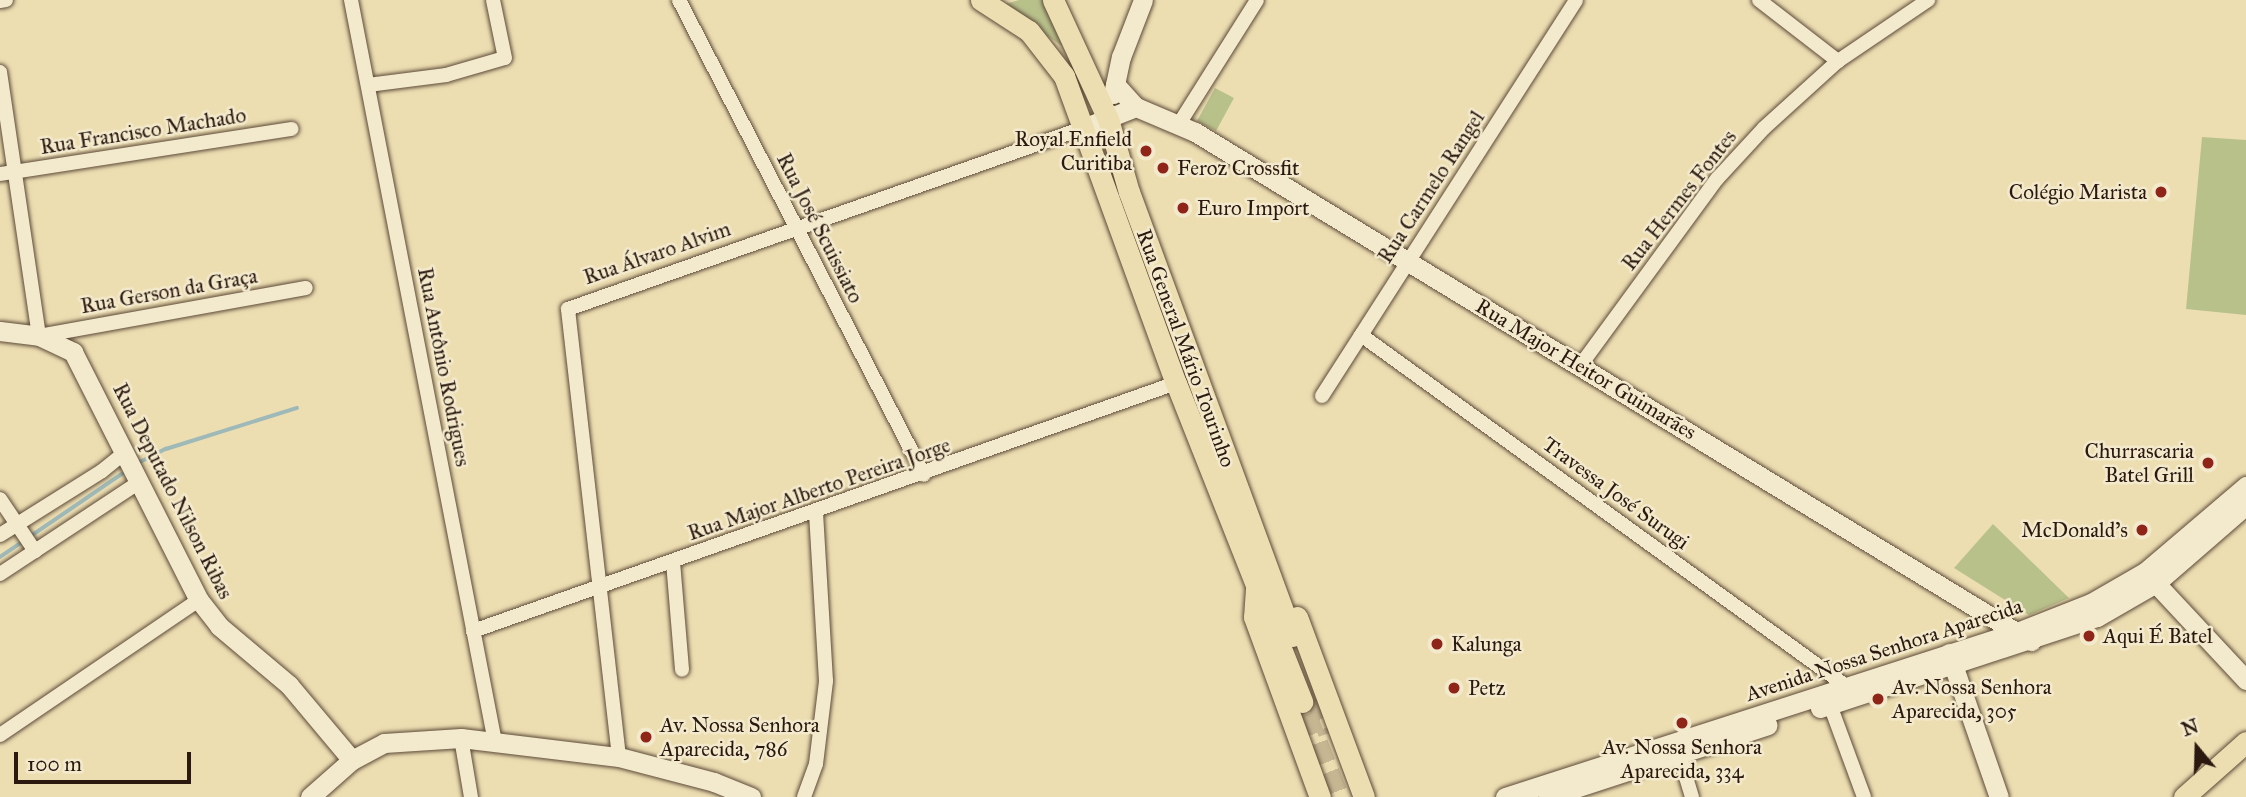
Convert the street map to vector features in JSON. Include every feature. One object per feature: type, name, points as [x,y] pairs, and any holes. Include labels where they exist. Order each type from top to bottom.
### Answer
[{"type":"main road","points":[[981,0],[1029,31],[1051,54],[1083,128]]},
{"type":"main road","name":"Rua General Mário Tourinho","points":[[1054,0],[1108,119],[1129,192],[1263,581],[1309,700]]},
{"type":"main road","name":"Rua General Mário Tourinho","points":[[1083,128],[1177,383],[1263,581]]},
{"type":"main road","points":[[1320,797],[1254,617],[1263,581],[1292,602],[1364,797]]},
{"type":"main road","points":[[2184,797],[2246,741]]},
{"type":"street","points":[[0,1],[6,0]]},
{"type":"street","name":"Rua Antônio Rodrigues","points":[[351,0],[495,742]]},
{"type":"street","points":[[368,85],[446,75],[505,58],[493,0]]},
{"type":"street","name":"Rua José Scuissiato","points":[[679,0],[924,475]]},
{"type":"street","points":[[1108,119],[1121,57],[1143,0]]},
{"type":"street","points":[[1179,124],[1257,0]]},
{"type":"street","name":"Rua Carmelo Rangel","points":[[1322,397],[1576,0]]},
{"type":"street","points":[[1759,0],[1838,61]]},
{"type":"street","name":"Rua Hermes Fontes","points":[[1580,366],[1717,179],[1764,128],[1838,61],[1928,0]]},
{"type":"street","points":[[1086,71],[1121,57]]},
{"type":"street","points":[[0,72],[7,173],[39,336]]},
{"type":"street","name":"Rua Major Heitor Guimarães","points":[[1115,84],[1136,107],[1179,124],[2024,636]]},
{"type":"street","points":[[1108,119],[1136,107]]},
{"type":"street","name":"Rua Álvaro Alvim","points":[[619,757],[568,309],[1108,119]]},
{"type":"street","name":"Rua Francisco Machado","points":[[7,173],[292,129]]},
{"type":"street","name":"Rua Gerson da Graça","points":[[39,336],[306,288]]},
{"type":"street","name":"Rua Deputado Nilson Ribas","points":[[0,331],[39,336],[67,346],[80,361],[138,483],[199,600],[219,626],[289,685],[352,760]]},
{"type":"street","name":"Travessa José Surugi","points":[[1361,335],[1846,686]]},
{"type":"street","name":"Rua Major Alberto Pereira Jorge","points":[[473,631],[924,475],[1177,383]]},
{"type":"street","points":[[0,535],[102,471],[124,453]]},
{"type":"street","points":[[0,574],[138,483]]},
{"type":"street","name":"Avenida Nossa Senhora Aparecida","points":[[2150,577],[2246,486]]},
{"type":"street","points":[[0,499],[35,551]]},
{"type":"street","name":"Avenida Nossa Senhora Aparecida","points":[[1505,797],[1846,686],[1950,659],[2024,636],[2150,577],[2246,505]]},
{"type":"street","points":[[804,797],[816,764],[826,681],[816,513]]},
{"type":"street","points":[[673,562],[682,670]]},
{"type":"street","points":[[2150,577],[2246,680]]},
{"type":"street","points":[[0,736],[199,600]]},
{"type":"street","points":[[1950,659],[2000,797]]},
{"type":"street","name":"Avenida Nossa Senhora Aparecida","points":[[1548,797],[1830,705],[1950,659]]},
{"type":"street","points":[[1830,705],[1864,797]]},
{"type":"street","points":[[310,797],[352,760],[384,743],[460,738],[619,757],[714,782],[751,797]]},
{"type":"street","points":[[460,738],[471,797]]},
{"type":"street","points":[[1679,754],[1692,797]]},
{"type":"green space","points":[[1019,0],[1048,0],[1068,50],[1002,5]]},
{"type":"green space","points":[[1215,88],[1234,98],[1216,131],[1197,121]]},
{"type":"green space","points":[[2202,137],[2246,140],[2246,315],[2186,309]]},
{"type":"green space","points":[[1993,524],[2069,598],[2029,615],[1954,568]]},
{"type":"waterway","points":[[140,462],[166,449],[297,408]]},
{"type":"waterway","points":[[31,536],[122,474]]},
{"type":"waterway","points":[[0,557],[25,540]]},
{"type":"tunnel","points":[[1316,698],[1329,733]]},
{"type":"tunnel","points":[[1306,714],[1339,797]]},
{"type":"place","name":"Royal Enfield Curitiba","points":[[1146,151]]},
{"type":"place","name":"Feroz Crossfit","points":[[1163,168]]},
{"type":"place","name":"Colégio Marista","points":[[2161,192]]},
{"type":"place","name":"Euro Import","points":[[1183,208]]},
{"type":"place","name":"Churrascaria Batel Grill","points":[[2208,463]]},
{"type":"place","name":"McDonald's","points":[[2142,530]]},
{"type":"place","name":"Aqui É Batel","points":[[2089,636]]},
{"type":"place","name":"Kalunga","points":[[1437,644]]},
{"type":"place","name":"Petz","points":[[1454,688]]},
{"type":"place","name":"Av. Nossa Senhora Aparecida, 305","points":[[1878,699]]},
{"type":"place","name":"Av. Nossa Senhora Aparecida, 334","points":[[1682,723]]},
{"type":"place","name":"Av. Nossa Senhora Aparecida, 786","points":[[646,737]]}]
